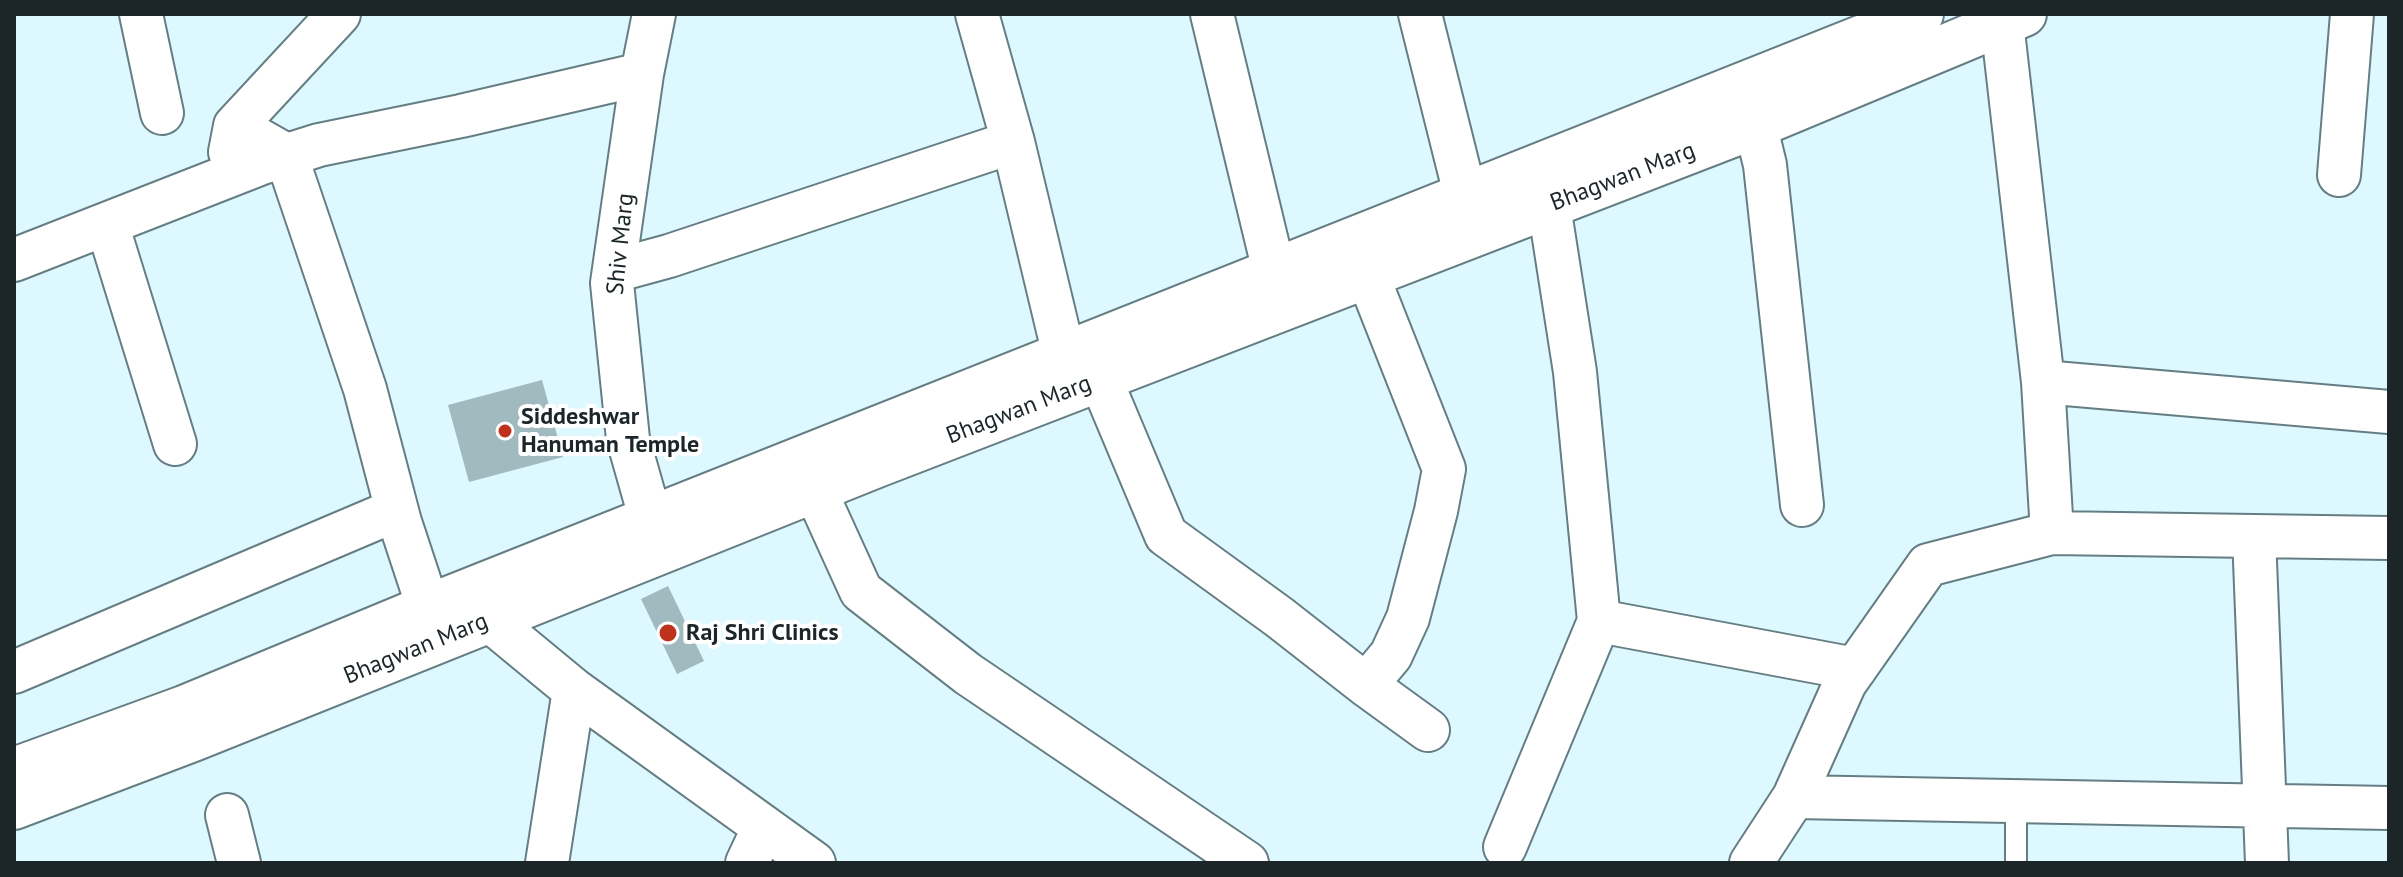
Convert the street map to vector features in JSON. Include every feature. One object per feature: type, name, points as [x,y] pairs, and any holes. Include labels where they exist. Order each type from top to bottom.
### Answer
[{"type":"street","points":[[141,14],[162,113]]},
{"type":"street","points":[[226,178],[235,126],[339,14]]},
{"type":"street","points":[[977,14],[1013,142],[1064,355]]},
{"type":"street","points":[[1212,14],[1274,271]]},
{"type":"street","points":[[1420,14],[1470,214]]},
{"type":"street","name":"Bhagwan Marg","points":[[14,807],[428,607],[815,490],[1367,274],[1470,214],[1744,82],[1921,14]]},
{"type":"street","points":[[2339,175],[2352,14]]},
{"type":"street","name":"Shiv Marg","points":[[658,535],[628,439],[612,283],[642,74],[659,16]]},
{"type":"street","points":[[2009,17],[2043,382],[2052,533]]},
{"type":"street","name":"Bhagwan Marg","points":[[14,770],[188,724],[488,619],[658,535],[1064,355],[1274,271],[1470,214],[1549,206],[1755,126],[2009,17]]},
{"type":"street","points":[[14,260],[319,145],[642,74]]},
{"type":"street","points":[[1744,82],[1765,165],[1802,505]]},
{"type":"street","points":[[235,126],[286,155],[365,389],[396,510],[428,607]]},
{"type":"street","points":[[614,271],[669,256],[1013,142]]},
{"type":"street","points":[[1505,847],[1599,621],[1575,372],[1549,206]]},
{"type":"street","points":[[107,224],[175,444]]},
{"type":"street","points":[[1366,685],[1391,655],[1408,618],[1444,469],[1367,274]]},
{"type":"street","points":[[1100,378],[1166,535],[1428,730]]},
{"type":"street","points":[[2043,382],[2389,412]]},
{"type":"street","points":[[815,490],[861,591],[968,674],[1247,863]]},
{"type":"street","points":[[14,672],[396,510]]},
{"type":"street","points":[[1751,863],[1794,797],[1845,683],[1928,565],[2052,533],[2389,538]]},
{"type":"street","points":[[2254,536],[2267,863]]},
{"type":"street","points":[[488,619],[755,845],[814,863]]},
{"type":"street","points":[[1599,621],[1855,669]]},
{"type":"street","points":[[547,863],[574,690]]},
{"type":"street","points":[[1794,797],[2389,808]]},
{"type":"street","points":[[227,815],[239,863]]},
{"type":"lane","points":[[2016,800],[2016,863]]},
{"type":"building","name":"Siddeshwar Hanuman Temple","points":[[542,380],[563,457],[469,482],[448,405]]},
{"type":"building","points":[[668,586],[704,661],[677,674],[641,599]]},
{"type":"place","name":"Siddeshwar Hanuman Temple","points":[[505,431]]},
{"type":"place","name":"Raj Shri Clinics","points":[[668,633]]}]
